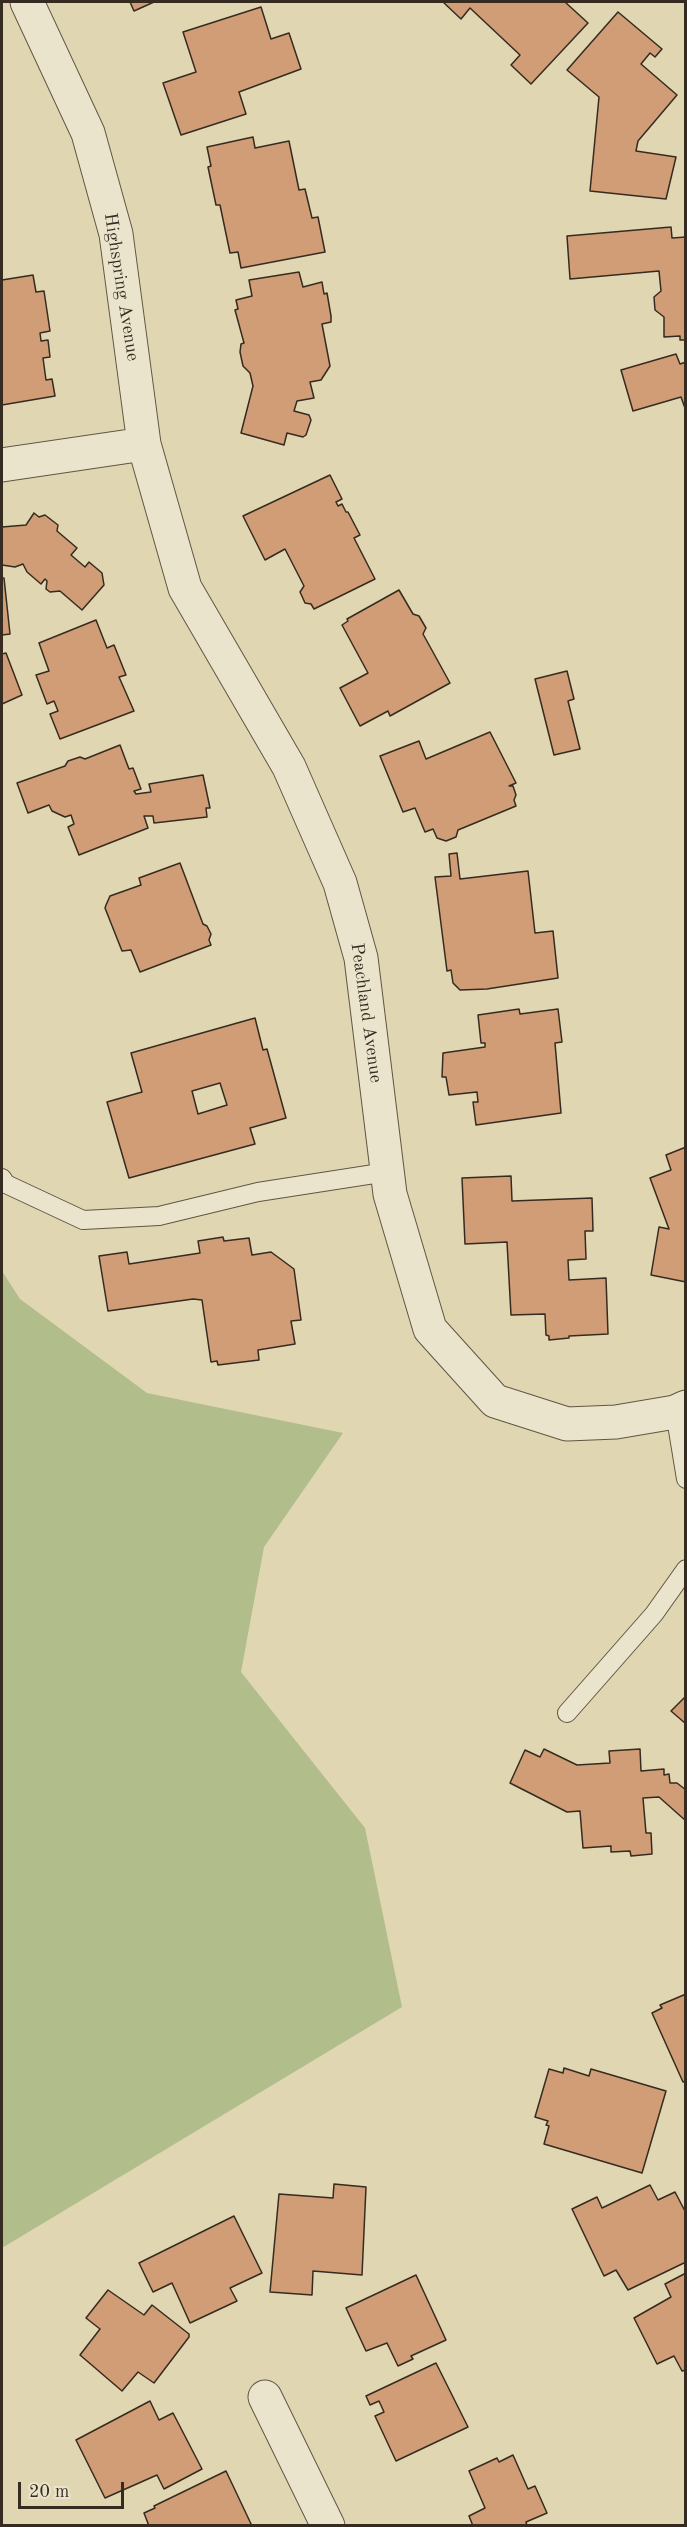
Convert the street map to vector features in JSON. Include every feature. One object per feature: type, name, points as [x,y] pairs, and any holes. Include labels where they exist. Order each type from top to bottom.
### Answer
[{"type":"street","name":"Highspring Avenue","points":[[27,2],[88,133],[116,234],[144,444]]},
{"type":"street","points":[[2,465],[144,444]]},
{"type":"street","name":"Peachland Avenue","points":[[144,444],[185,588],[289,767],[340,883],[361,958],[390,1194],[430,1329],[495,1401],[567,1424],[616,1422],[680,1409]]},
{"type":"street","points":[[265,2397],[328,2526]]},
{"type":"lane","points":[[2,1178],[6,1184],[83,1220],[159,1216],[258,1192],[387,1172]]},
{"type":"lane","points":[[680,1409],[686,1479]]},
{"type":"lane","points":[[567,1713],[654,1614],[686,1569]]},
{"type":"green space","points":[[2,1271],[20,1299],[147,1393],[343,1433],[264,1547],[241,1672],[365,1828],[402,2007],[2,2248]]},
{"type":"building","points":[[130,2],[154,2],[134,11]]},
{"type":"building","points":[[443,2],[565,2],[588,23],[531,84],[511,65],[520,55],[470,8],[461,19]]},
{"type":"building","points":[[261,7],[271,39],[289,33],[301,69],[239,92],[246,114],[181,135],[163,83],[196,72],[183,32]]},
{"type":"building","points":[[618,12],[662,49],[655,57],[650,53],[641,64],[677,95],[638,141],[636,151],[676,157],[666,199],[590,191],[599,97],[567,70]]},
{"type":"building","points":[[253,137],[255,148],[289,141],[299,190],[305,189],[312,218],[318,217],[325,252],[241,268],[238,252],[230,253],[220,205],[216,205],[208,167],[211,166],[207,147]]},
{"type":"building","points":[[671,227],[672,238],[686,237],[686,340],[680,340],[680,336],[664,337],[664,317],[655,310],[654,297],[661,291],[659,271],[570,279],[567,236]]},
{"type":"building","points":[[299,272],[303,287],[322,282],[324,294],[327,293],[331,322],[322,324],[330,366],[321,380],[310,382],[314,398],[297,401],[294,411],[309,415],[311,420],[306,435],[303,437],[287,433],[284,445],[241,433],[253,386],[250,373],[243,366],[240,352],[241,344],[244,343],[235,310],[238,309],[236,300],[252,296],[249,280]]},
{"type":"building","points":[[33,275],[36,292],[44,291],[50,331],[40,333],[41,341],[48,340],[50,357],[43,358],[46,380],[52,379],[55,396],[2,405],[2,280]]},
{"type":"building","points":[[676,354],[680,364],[686,362],[686,411],[681,397],[633,411],[621,370]]},
{"type":"building","points":[[330,475],[342,499],[336,502],[338,506],[342,504],[348,512],[360,535],[354,538],[375,579],[314,609],[311,604],[305,603],[300,592],[304,586],[285,549],[265,560],[243,516]]},
{"type":"building","points":[[34,513],[39,517],[45,515],[58,525],[57,531],[77,548],[71,555],[85,567],[89,562],[102,573],[104,585],[82,610],[60,591],[50,592],[46,589],[47,581],[45,579],[41,584],[27,572],[23,564],[15,567],[2,565],[2,527],[26,525]]},
{"type":"building","points":[[2,578],[4,578],[10,634],[2,635]]},
{"type":"building","points":[[399,590],[413,614],[419,616],[426,628],[423,634],[450,683],[390,716],[388,711],[360,726],[340,688],[368,673],[342,625],[348,621],[347,619]]},
{"type":"building","points":[[96,620],[107,648],[114,645],[126,675],[119,677],[134,711],[60,739],[50,714],[58,711],[54,701],[47,704],[36,675],[49,671],[39,643]]},
{"type":"building","points":[[6,653],[22,695],[2,704],[2,654]]},
{"type":"building","points":[[567,671],[574,699],[568,701],[580,749],[554,755],[535,679]]},
{"type":"building","points":[[490,732],[516,783],[509,786],[513,786],[516,806],[458,830],[456,837],[446,841],[437,838],[433,829],[425,832],[415,808],[403,812],[380,756],[419,741],[426,759]]},
{"type":"building","points":[[120,745],[129,769],[133,768],[141,789],[134,791],[136,794],[151,792],[149,784],[203,775],[210,808],[206,808],[207,817],[154,823],[153,816],[144,816],[148,828],[79,855],[68,827],[74,824],[71,815],[65,817],[52,811],[49,805],[28,813],[17,783],[65,766],[68,761],[80,757],[85,759]]},
{"type":"building","points":[[457,853],[460,879],[528,871],[535,933],[553,931],[558,978],[487,989],[460,990],[453,983],[451,970],[447,971],[435,877],[451,876],[449,854]]},
{"type":"building","points":[[180,863],[203,924],[207,926],[211,934],[209,940],[211,945],[140,972],[131,950],[122,951],[105,908],[106,905],[110,896],[141,885],[139,878]]},
{"type":"building","points":[[519,1009],[520,1014],[558,1009],[562,1042],[555,1043],[561,1113],[476,1125],[473,1102],[478,1102],[477,1092],[449,1095],[446,1077],[442,1077],[443,1053],[485,1047],[485,1043],[481,1043],[478,1015]]},
{"type":"building","points":[[255,1018],[263,1050],[267,1049],[286,1118],[250,1128],[255,1144],[129,1178],[107,1102],[142,1092],[131,1053]],"holes":[[[220,1083],[227,1105],[198,1114],[192,1091]]]},
{"type":"building","points":[[686,1147],[686,1282],[651,1275],[659,1227],[669,1229],[650,1178],[671,1170],[666,1155]]},
{"type":"building","points":[[511,1176],[512,1201],[592,1198],[593,1231],[585,1231],[586,1259],[568,1260],[569,1280],[606,1278],[608,1334],[569,1336],[569,1338],[549,1340],[549,1336],[546,1335],[545,1314],[511,1315],[507,1242],[465,1244],[462,1178]]},
{"type":"building","points":[[223,1237],[224,1241],[249,1238],[252,1255],[271,1252],[294,1269],[301,1320],[291,1321],[295,1344],[258,1350],[259,1360],[218,1365],[217,1361],[211,1362],[202,1300],[193,1299],[108,1311],[99,1256],[127,1252],[129,1264],[200,1253],[198,1241]]},
{"type":"building","points":[[686,1696],[686,1724],[671,1711]]},
{"type":"building","points":[[544,1749],[577,1765],[610,1763],[609,1751],[640,1749],[641,1771],[664,1769],[664,1775],[669,1774],[670,1783],[677,1783],[686,1790],[686,1821],[659,1797],[643,1798],[646,1833],[651,1833],[652,1854],[631,1856],[630,1851],[611,1852],[611,1846],[583,1848],[580,1811],[567,1812],[510,1783],[525,1750],[540,1757]]},
{"type":"building","points":[[686,1994],[686,2081],[683,2082],[652,2013],[662,2008],[660,2005]]},
{"type":"building","points":[[564,2068],[589,2076],[591,2069],[666,2091],[642,2173],[544,2144],[549,2126],[546,2125],[548,2121],[535,2117],[549,2069],[563,2073]]},
{"type":"building","points":[[334,2184],[366,2187],[362,2275],[313,2271],[312,2295],[270,2292],[279,2194],[333,2198]]},
{"type":"building","points":[[650,2185],[658,2200],[675,2192],[686,2213],[686,2262],[628,2290],[616,2270],[604,2276],[572,2209],[597,2197],[602,2208]]},
{"type":"building","points":[[234,2216],[262,2273],[230,2288],[237,2301],[190,2323],[172,2283],[153,2292],[139,2263]]},
{"type":"building","points":[[686,2273],[686,2370],[682,2371],[674,2356],[657,2364],[634,2318],[671,2297],[665,2284]]},
{"type":"building","points":[[416,2275],[446,2340],[411,2356],[413,2359],[398,2366],[387,2343],[366,2351],[346,2308]]},
{"type":"building","points":[[108,2290],[144,2315],[152,2305],[189,2334],[154,2383],[138,2372],[122,2391],[80,2355],[100,2329],[86,2318]]},
{"type":"building","points":[[436,2363],[468,2427],[396,2461],[375,2416],[384,2412],[379,2401],[370,2405],[366,2396]]},
{"type":"building","points":[[150,2401],[159,2420],[173,2413],[202,2469],[164,2489],[157,2475],[105,2498],[76,2440]]},
{"type":"building","points":[[513,2455],[528,2489],[535,2486],[547,2513],[526,2522],[527,2526],[473,2526],[469,2516],[485,2508],[469,2471],[497,2458],[499,2462]]},
{"type":"building","points":[[226,2471],[252,2526],[149,2526],[144,2513]]}]
